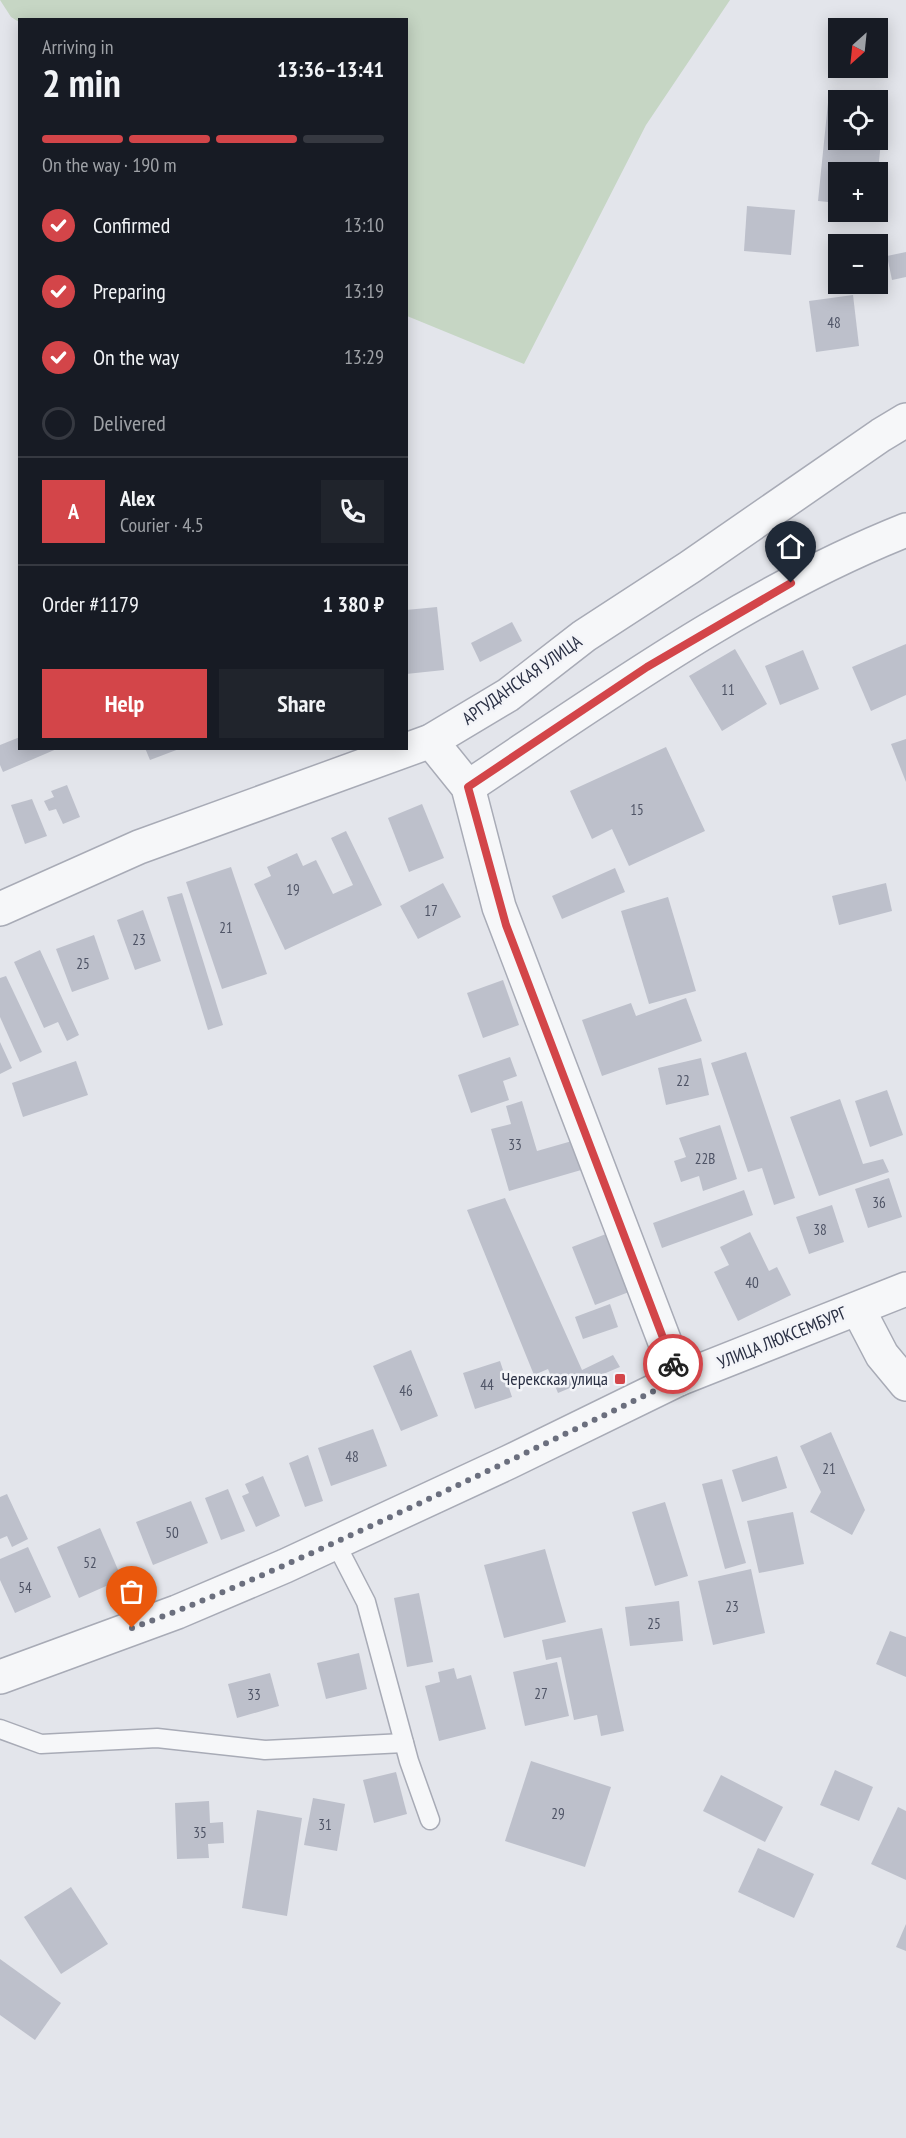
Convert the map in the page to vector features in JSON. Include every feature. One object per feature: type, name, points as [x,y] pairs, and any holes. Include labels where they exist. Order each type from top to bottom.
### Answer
[{"type":"street","name":"АРГУДАНСКАЯ УЛИЦА","points":[[408,749],[431,741],[508,695],[584,636],[906,420]]},
{"type":"street","points":[[468,787],[647,667],[770,594],[854,551],[906,530]]},
{"type":"street","points":[[431,741],[468,787],[500,907],[679,1379]]},
{"type":"street","name":"АРГУДАНСКАЯ УЛИЦА","points":[[0,909],[139,847],[406,750]]},
{"type":"street","name":"УЛИЦА ЛЮКСЕМБУРГ","points":[[0,1677],[177,1612],[509,1462],[679,1379],[906,1289]]},
{"type":"street","points":[[858,1309],[882,1355],[906,1384]]},
{"type":"lane","points":[[335,1542],[366,1602],[404,1743],[430,1820]]},
{"type":"lane","points":[[0,1729],[41,1744],[157,1738],[265,1750],[404,1743]]},
{"type":"green space","points":[[0,0],[730,0],[646,125],[524,364],[408,316],[408,18],[18,18],[18,21],[11,17]]},
{"type":"building","points":[[828,103],[828,150],[880,150],[879,162],[828,162],[828,202],[818,201]]},
{"type":"building","points":[[747,206],[795,210],[791,255],[744,251]]},
{"type":"building","points":[[906,252],[906,277],[892,280],[888,256]]},
{"type":"building","points":[[853,295],[859,346],[816,352],[809,301]]},
{"type":"building","points":[[437,607],[444,670],[408,674],[408,610]]},
{"type":"building","points":[[512,622],[522,641],[480,662],[471,643]]},
{"type":"building","points":[[906,644],[906,695],[871,711],[852,667]]},
{"type":"building","points":[[735,649],[767,704],[722,731],[689,676]]},
{"type":"building","points":[[803,650],[819,689],[780,705],[765,666]]},
{"type":"building","points":[[18,738],[18,750],[54,750],[3,772],[0,765],[0,745]]},
{"type":"building","points":[[906,739],[906,782],[891,744]]},
{"type":"building","points":[[666,747],[705,831],[629,866],[612,829],[592,839],[570,791]]},
{"type":"building","points":[[146,750],[176,750],[150,760]]},
{"type":"building","points":[[67,785],[80,817],[63,824],[56,809],[49,811],[44,801],[54,797],[51,791]]},
{"type":"building","points":[[32,799],[47,836],[25,844],[11,805]]},
{"type":"building","points":[[422,804],[444,858],[409,872],[388,818]]},
{"type":"building","points":[[346,831],[382,905],[285,950],[254,884],[271,876],[267,867],[297,853],[303,866],[316,860],[333,894],[353,885],[331,838]]},
{"type":"building","points":[[231,867],[267,974],[222,989],[186,882]]},
{"type":"building","points":[[615,868],[625,892],[562,919],[552,896]]},
{"type":"building","points":[[443,883],[461,917],[418,939],[400,906]]},
{"type":"building","points":[[886,883],[892,911],[839,925],[832,896]]},
{"type":"building","points":[[182,893],[223,1025],[208,1030],[167,897]]},
{"type":"building","points":[[668,897],[696,991],[649,1004],[621,911]]},
{"type":"building","points":[[143,910],[161,961],[135,970],[117,920]]},
{"type":"building","points":[[94,935],[109,979],[72,992],[56,949]]},
{"type":"building","points":[[40,950],[79,1035],[67,1041],[58,1022],[44,1028],[14,962]]},
{"type":"building","points":[[6,976],[42,1052],[20,1062],[0,1017],[0,978]]},
{"type":"building","points":[[503,980],[519,1025],[483,1038],[467,993]]},
{"type":"building","points":[[686,998],[702,1041],[602,1076],[582,1020],[631,1003],[636,1016]]},
{"type":"building","points":[[0,1042],[12,1068],[0,1074]]},
{"type":"building","points":[[746,1052],[795,1198],[774,1205],[762,1168],[748,1172],[711,1063]]},
{"type":"building","points":[[510,1057],[517,1076],[503,1081],[509,1100],[471,1113],[458,1075]]},
{"type":"building","points":[[701,1058],[709,1095],[666,1105],[658,1068]]},
{"type":"building","points":[[76,1061],[88,1095],[23,1117],[12,1083]]},
{"type":"building","points":[[887,1090],[903,1135],[870,1147],[855,1101]]},
{"type":"building","points":[[840,1099],[863,1164],[883,1159],[889,1172],[819,1196],[790,1117]]},
{"type":"building","points":[[522,1101],[537,1151],[579,1139],[588,1168],[509,1191],[491,1129],[511,1124],[506,1106]]},
{"type":"building","points":[[720,1125],[737,1179],[703,1191],[699,1176],[681,1182],[674,1161],[686,1157],[679,1138]]},
{"type":"building","points":[[889,1178],[902,1217],[868,1228],[855,1189]]},
{"type":"building","points":[[744,1190],[753,1215],[662,1248],[653,1223]]},
{"type":"building","points":[[505,1198],[582,1370],[613,1355],[620,1367],[558,1393],[548,1369],[534,1375],[467,1210]]},
{"type":"building","points":[[832,1205],[844,1242],[809,1254],[796,1217]]},
{"type":"building","points":[[750,1232],[769,1271],[777,1267],[791,1295],[738,1321],[714,1272],[729,1265],[720,1247]]},
{"type":"building","points":[[606,1234],[629,1292],[595,1305],[572,1247]]},
{"type":"building","points":[[610,1304],[618,1327],[583,1339],[575,1317]]},
{"type":"building","points":[[411,1350],[438,1416],[401,1431],[373,1366]]},
{"type":"building","points":[[500,1361],[512,1397],[475,1409],[463,1373]]},
{"type":"building","points":[[373,1429],[387,1466],[331,1486],[318,1448]]},
{"type":"building","points":[[831,1432],[865,1510],[852,1535],[810,1512],[821,1492],[800,1446]]},
{"type":"building","points":[[308,1455],[323,1501],[305,1507],[289,1463]]},
{"type":"building","points":[[777,1456],[787,1488],[742,1502],[732,1470]]},
{"type":"building","points":[[263,1476],[280,1516],[256,1527],[242,1496],[249,1493],[245,1484]]},
{"type":"building","points":[[722,1479],[746,1563],[725,1569],[702,1484]]},
{"type":"building","points":[[228,1489],[245,1531],[221,1540],[205,1498]]},
{"type":"building","points":[[7,1494],[28,1539],[12,1547],[7,1536],[0,1539],[0,1497]]},
{"type":"building","points":[[191,1501],[208,1543],[153,1565],[136,1522]]},
{"type":"building","points":[[665,1502],[688,1576],[655,1586],[632,1512]]},
{"type":"building","points":[[793,1512],[804,1564],[759,1573],[747,1521]]},
{"type":"building","points":[[100,1528],[122,1579],[79,1598],[57,1547]]},
{"type":"building","points":[[28,1547],[51,1597],[15,1613],[0,1580],[0,1559]]},
{"type":"building","points":[[545,1549],[566,1622],[504,1638],[484,1565]]},
{"type":"building","points":[[751,1569],[765,1633],[713,1645],[698,1581]]},
{"type":"building","points":[[419,1593],[433,1662],[407,1667],[394,1598]]},
{"type":"building","points":[[679,1601],[683,1641],[630,1646],[625,1607]]},
{"type":"building","points":[[602,1628],[624,1731],[601,1736],[597,1715],[574,1720],[561,1657],[546,1660],[542,1640]]},
{"type":"building","points":[[890,1631],[906,1637],[906,1677],[876,1664]]},
{"type":"building","points":[[359,1653],[367,1689],[326,1699],[317,1663]]},
{"type":"building","points":[[557,1662],[569,1716],[525,1726],[513,1672]]},
{"type":"building","points":[[454,1668],[457,1679],[471,1675],[486,1729],[439,1741],[425,1686],[440,1682],[438,1672]]},
{"type":"building","points":[[270,1673],[279,1706],[237,1718],[228,1684]]},
{"type":"building","points":[[531,1761],[611,1787],[585,1867],[505,1841]]},
{"type":"building","points":[[835,1770],[873,1787],[859,1821],[820,1805]]},
{"type":"building","points":[[396,1772],[407,1814],[374,1823],[363,1780]]},
{"type":"building","points":[[721,1775],[783,1807],[765,1842],[703,1811]]},
{"type":"building","points":[[313,1798],[345,1804],[337,1851],[304,1845]]},
{"type":"building","points":[[209,1801],[210,1823],[223,1822],[224,1843],[208,1844],[209,1858],[177,1859],[175,1803]]},
{"type":"building","points":[[898,1807],[906,1811],[906,1880],[871,1864]]},
{"type":"building","points":[[257,1810],[302,1818],[287,1916],[242,1908]]},
{"type":"building","points":[[758,1848],[814,1874],[794,1918],[738,1892]]},
{"type":"building","points":[[71,1887],[108,1944],[61,1974],[24,1917]]},
{"type":"building","points":[[906,1924],[906,1951],[896,1947]]},
{"type":"building","points":[[0,1959],[61,2003],[35,2040],[0,2015]]},
{"type":"way so far","points":[[132,1628],[177,1612],[285,1566],[509,1462],[679,1379],[673,1364]]},
{"type":"place","name":"Черекская улица","points":[[620,1379]]},
{"type":"route","points":[[673,1364],[506,925],[468,787],[647,667],[791,583]]}]
